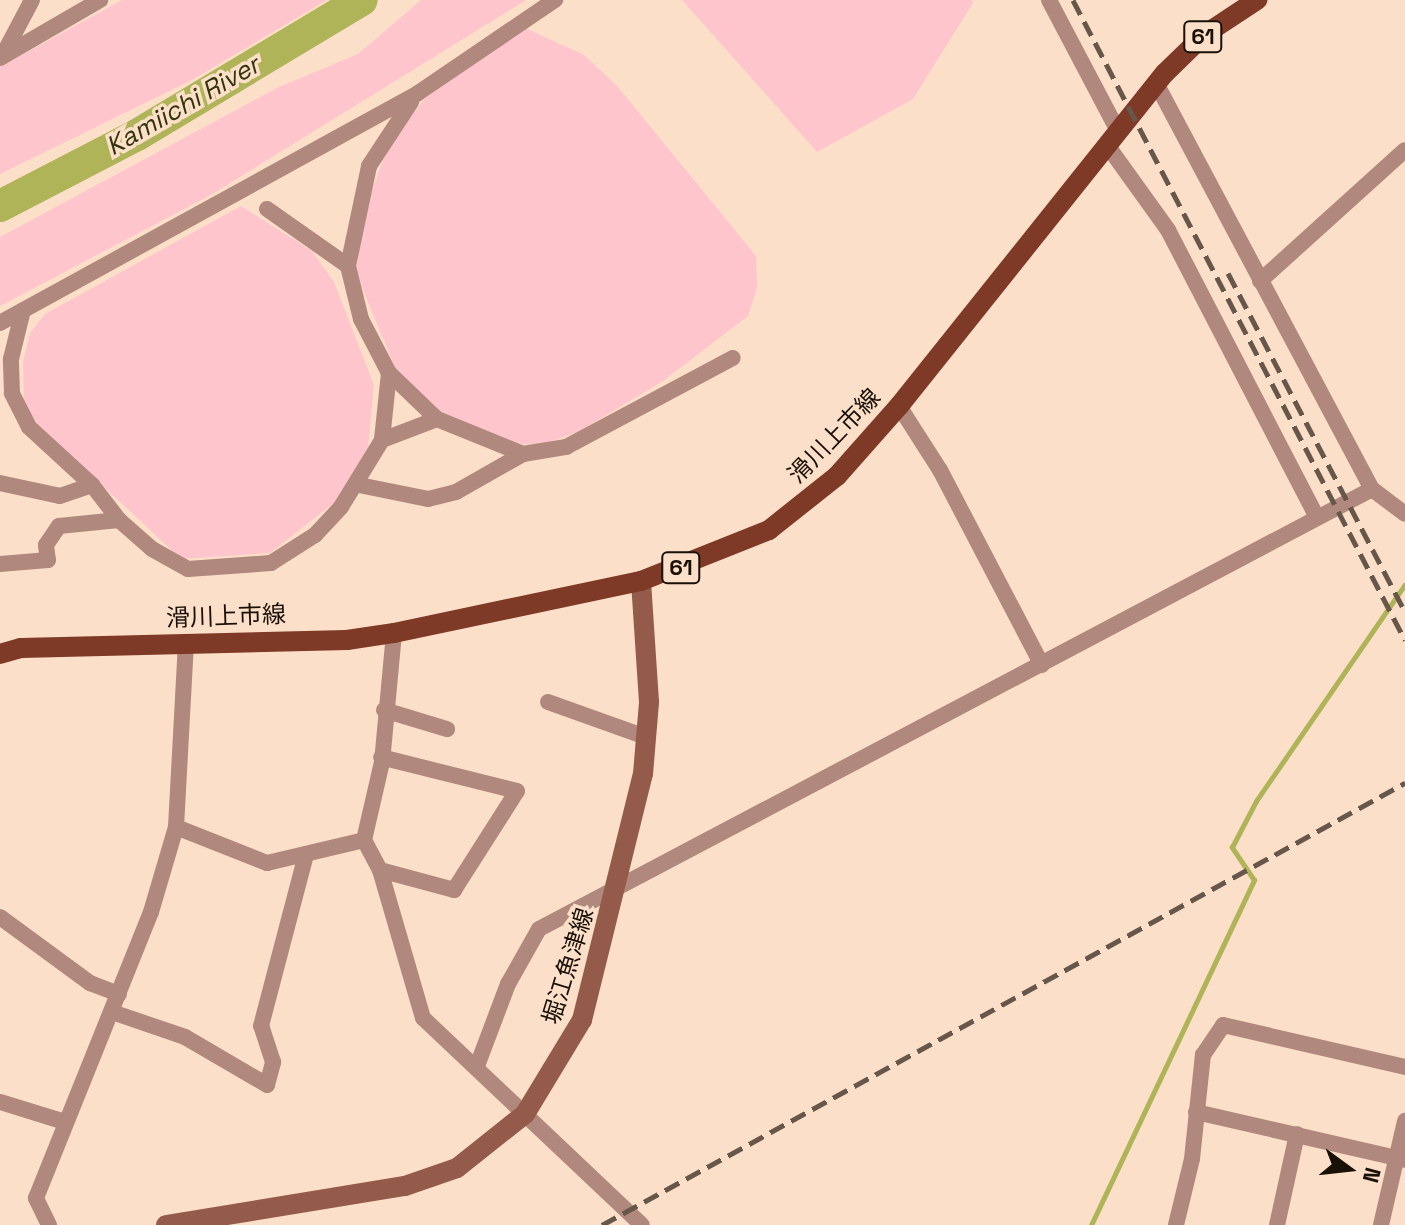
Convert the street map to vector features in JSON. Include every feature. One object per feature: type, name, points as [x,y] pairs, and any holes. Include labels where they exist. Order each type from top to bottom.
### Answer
[{"type":"main road","name":"滑川上市線","points":[[0,654],[186,643],[347,640],[641,581],[722,554],[804,506],[899,406],[1156,83],[1204,35],[1257,0]]},
{"type":"main road","name":"堀江魚津線","points":[[166,1225],[405,1186],[457,1168],[525,1114],[582,1020],[618,886],[646,737],[641,581]]},
{"type":"street","points":[[1,58],[32,0]]},
{"type":"street","points":[[1,58],[100,0]]},
{"type":"street","points":[[0,323],[418,93],[555,0]]},
{"type":"street","points":[[1049,0],[1113,138],[1168,230],[1317,517]]},
{"type":"street","points":[[1156,83],[1372,489],[1405,514]]},
{"type":"street","points":[[418,93],[369,166],[348,266],[361,319],[389,373],[437,419],[523,454]]},
{"type":"street","points":[[1260,281],[1405,150]]},
{"type":"street","points":[[267,209],[348,266]]},
{"type":"street","points":[[23,310],[5,364],[29,427],[92,485],[119,520],[152,549],[188,569],[271,563],[315,535],[359,485],[382,440],[389,373]]},
{"type":"street","points":[[359,485],[428,499],[456,492],[523,454],[566,447],[733,358]]},
{"type":"street","points":[[0,401],[18,404]]},
{"type":"street","points":[[899,406],[940,470],[1042,665]]},
{"type":"street","points":[[382,440],[437,419]]},
{"type":"street","points":[[0,483],[60,496],[92,485]]},
{"type":"street","points":[[477,1066],[508,984],[539,929],[1372,489]]},
{"type":"street","points":[[0,564],[48,560],[46,545],[59,526],[119,520]]},
{"type":"street","points":[[394,633],[381,757],[364,840],[380,870],[423,1018],[642,1225]]},
{"type":"street","points":[[29,1225],[65,1122],[119,994],[176,827],[186,643]]},
{"type":"street","points":[[548,702],[646,737]]},
{"type":"street","points":[[384,710],[447,729]]},
{"type":"street","points":[[380,870],[454,890],[517,791],[381,757]]},
{"type":"street","points":[[176,827],[267,863],[305,858],[364,840]]},
{"type":"street","points":[[112,1012],[185,1037],[267,1085],[273,1062],[261,1026],[305,858]]},
{"type":"street","points":[[0,917],[90,983],[119,994]]},
{"type":"street","points":[[1176,1225],[1203,1055],[1223,1025],[1405,1067]]},
{"type":"street","points":[[0,1102],[65,1122]]},
{"type":"street","points":[[1196,1112],[1401,1159]]},
{"type":"street","points":[[1381,1225],[1401,1159],[1405,1121]]},
{"type":"street","points":[[1277,1225],[1297,1134]]},
{"type":"street","points":[[36,1198],[49,1225]]},
{"type":"shaded area","points":[[122,0],[327,0],[192,80],[0,174],[0,67]]},
{"type":"shaded area","points":[[421,0],[526,0],[209,196],[0,306],[0,237],[279,87],[358,54]]},
{"type":"shaded area","points":[[682,0],[972,0],[973,3],[913,99],[817,152]]},
{"type":"shaded area","points":[[523,27],[584,55],[618,87],[756,256],[757,288],[748,316],[663,381],[580,431],[541,445],[507,443],[438,410],[396,370],[356,273],[365,210],[388,146],[426,97]]},
{"type":"shaded area","points":[[241,206],[312,251],[334,282],[374,385],[368,447],[340,498],[270,553],[181,559],[40,427],[24,404],[23,362],[30,333],[45,314]]},
{"type":"waterway","name":"Kamiichi River","points":[[0,206],[137,135],[362,0]]},
{"type":"waterway","points":[[1091,1225],[1254,880],[1232,847],[1256,801],[1405,584]]},
{"type":"railway","points":[[1073,0],[1405,640]]},
{"type":"railway","points":[[1228,273],[1405,612]]},
{"type":"railway","points":[[602,1225],[1405,783]]}]
